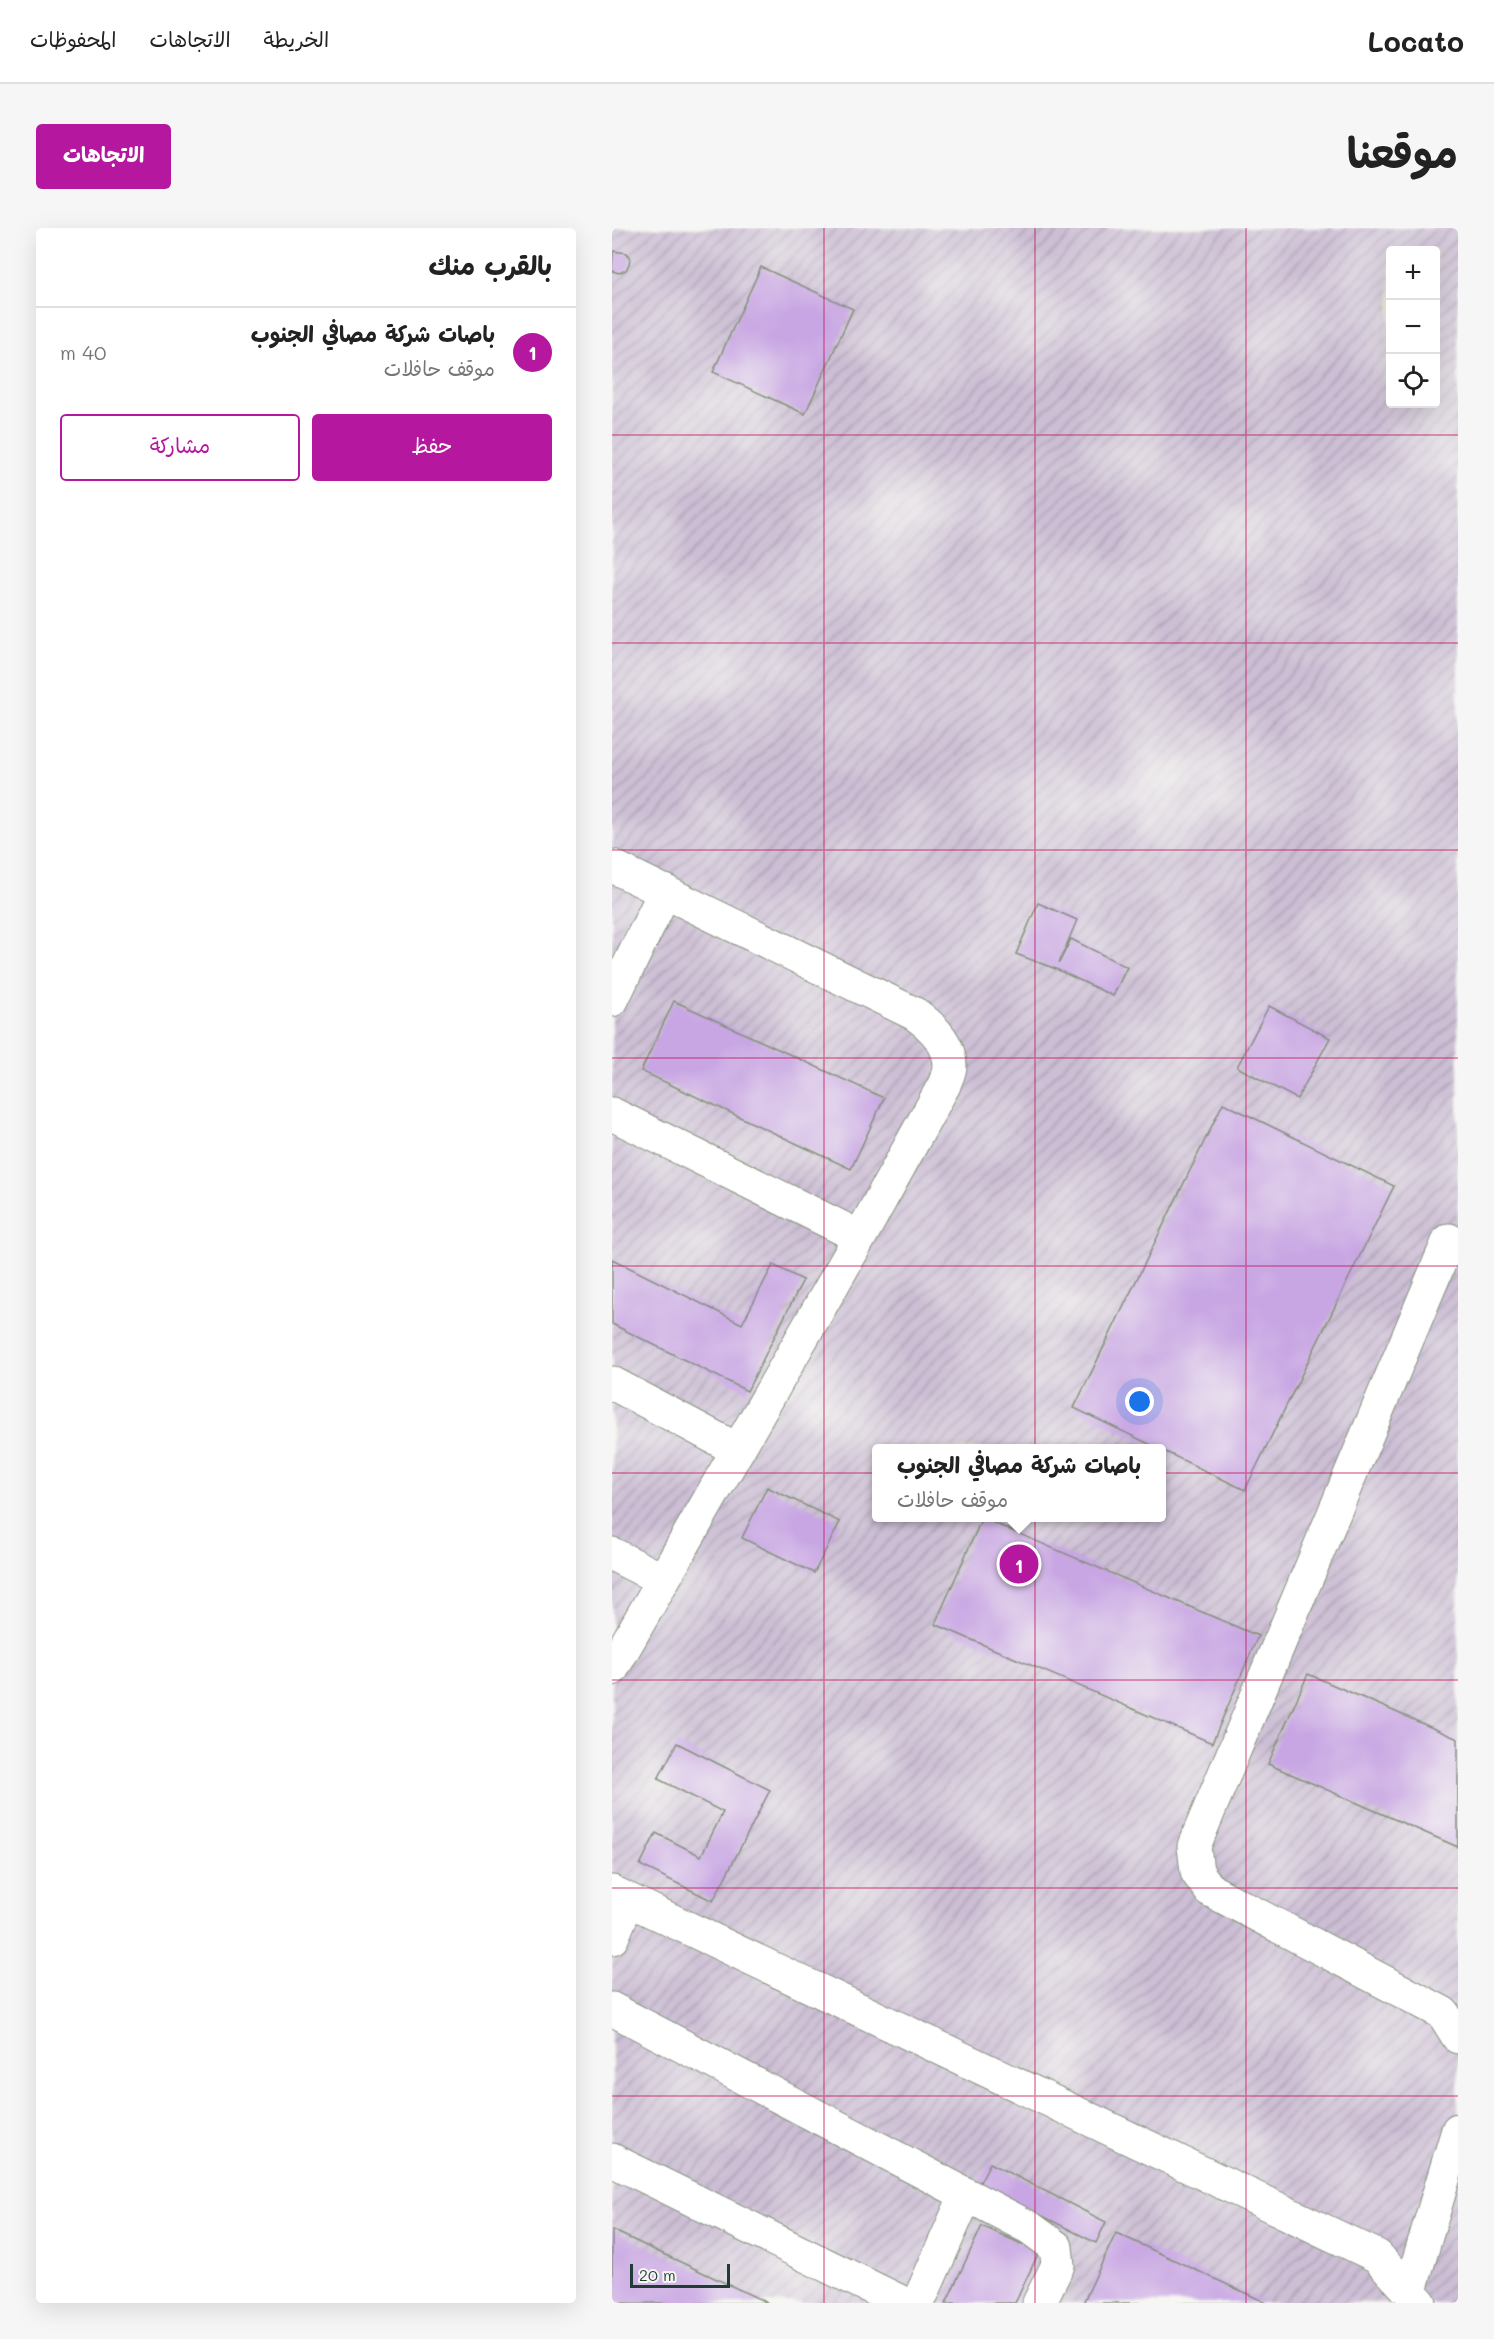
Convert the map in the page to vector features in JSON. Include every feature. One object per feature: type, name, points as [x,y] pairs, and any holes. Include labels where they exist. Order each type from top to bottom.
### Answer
[{"type":"lane","points":[[612,866],[915,1014],[933,1027],[945,1044],[950,1066],[944,1085],[860,1237],[612,1669]]},
{"type":"lane","points":[[612,1000],[664,891]]},
{"type":"lane","points":[[612,1114],[860,1237]]},
{"type":"lane","points":[[1449,1240],[1194,1846],[1197,1872],[1210,1890],[1443,2013],[1458,2037]]},
{"type":"lane","points":[[612,1383],[738,1450]]},
{"type":"lane","points":[[612,1554],[663,1580]]},
{"type":"lane","points":[[612,1938],[620,1896],[1377,2256],[1415,2297]]},
{"type":"lane","points":[[612,2009],[1030,2228],[1056,2247],[1058,2265],[1039,2303]]},
{"type":"lane","points":[[1415,2297],[1458,2130]]},
{"type":"lane","points":[[612,2160],[903,2303]]},
{"type":"lane","points":[[918,2303],[966,2195]]},
{"type":"shaded area","points":[[612,228],[1458,228],[1458,2303],[612,2303]]},
{"type":"building","points":[[613,251],[627,253],[630,258],[626,270],[619,273],[612,271]]},
{"type":"building","points":[[761,267],[853,309],[805,414],[713,372]]},
{"type":"building","points":[[1038,903],[1077,920],[1059,963],[1071,939],[1127,967],[1113,996],[1056,969],[1016,954]]},
{"type":"building","points":[[674,1001],[884,1098],[851,1169],[641,1071]]},
{"type":"building","points":[[1269,1006],[1330,1038],[1297,1099],[1237,1067]]},
{"type":"building","points":[[1223,1103],[1394,1186],[1245,1490],[1166,1452],[1166,1444],[1149,1444],[1074,1408]]},
{"type":"building","points":[[612,1259],[742,1324],[773,1265],[803,1280],[747,1391],[612,1324]]},
{"type":"building","points":[[767,1487],[840,1522],[814,1573],[742,1538]]},
{"type":"building","points":[[980,1522],[991,1522],[1258,1636],[1212,1743],[935,1624]]},
{"type":"building","points":[[1308,1674],[1458,1739],[1458,1847],[1268,1764]]},
{"type":"building","points":[[677,1743],[770,1790],[713,1901],[640,1865],[656,1833],[701,1856],[723,1812],[658,1779]]},
{"type":"building","points":[[990,2163],[1106,2222],[1096,2243],[979,2184]]},
{"type":"building","points":[[982,2226],[1039,2252],[1015,2303],[946,2303]]},
{"type":"building","points":[[612,2230],[768,2303],[612,2303]]},
{"type":"building","points":[[1116,2233],[1267,2303],[1083,2303]]},
{"type":"place","name":"باصات شركة مصافي الجنوب","points":[[1019,1564]]}]
